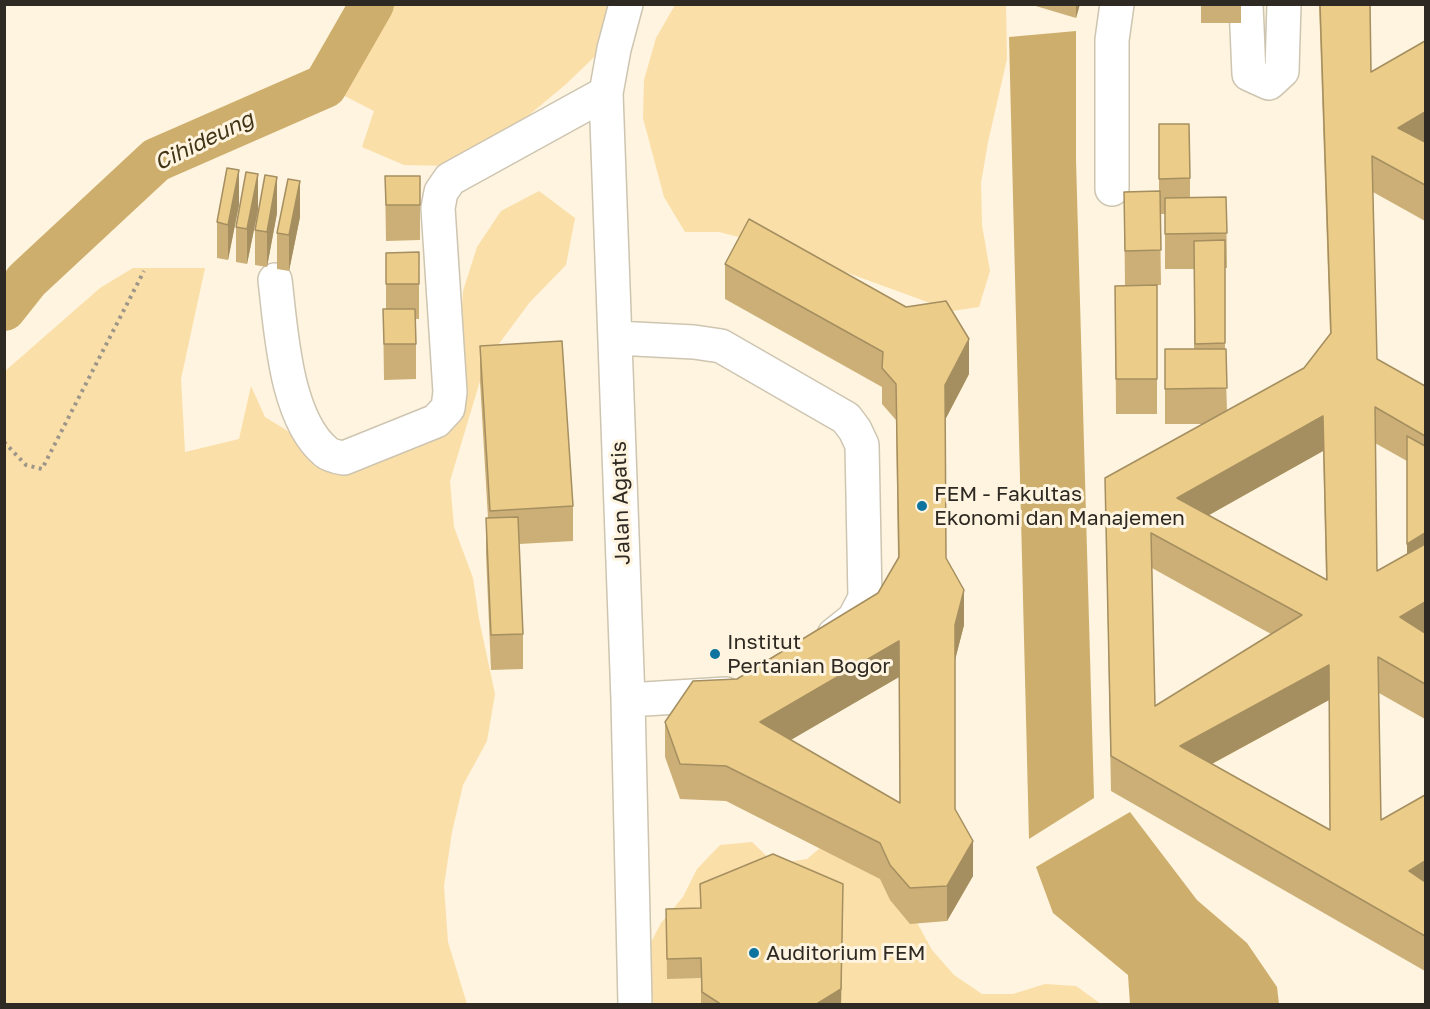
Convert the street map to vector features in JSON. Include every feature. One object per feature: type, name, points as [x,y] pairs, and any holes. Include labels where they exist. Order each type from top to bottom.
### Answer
[{"type":"lane","name":"Jalan Agatis","points":[[626,4],[614,49],[606,93],[628,700],[635,1005]]},
{"type":"lane","points":[[1112,189],[1112,40],[1117,4]]},
{"type":"lane","points":[[1246,4],[1249,74],[1269,83],[1282,71],[1284,4]]},
{"type":"lane","points":[[274,280],[284,357],[291,387],[301,415],[314,439],[328,454],[344,458],[436,421],[448,408],[450,392],[438,208],[441,192],[450,179],[606,93]]},
{"type":"lane","points":[[616,338],[694,342],[721,346],[846,418],[855,430],[862,445],[865,598],[854,620],[831,638],[810,650]]},
{"type":"lane","points":[[628,700],[717,696],[739,691],[749,685]]},
{"type":"path","points":[[4,442],[26,465],[42,469],[144,271]]},
{"type":"shaded area","points":[[375,5],[627,5],[612,40],[565,85],[493,145],[453,166],[404,165],[362,147],[374,111],[325,86],[369,26]]},
{"type":"shaded area","points":[[675,5],[1006,5],[1007,59],[981,183],[982,225],[990,271],[979,307],[952,311],[774,246],[719,232],[685,232],[664,197],[643,118],[644,80],[656,38]]},
{"type":"shaded area","points":[[1076,31],[1076,160],[1094,798],[1029,839],[1009,37]]},
{"type":"shaded area","points":[[539,191],[575,218],[566,265],[530,302],[501,341],[483,371],[450,481],[454,527],[473,578],[495,694],[487,741],[463,785],[452,832],[444,886],[448,942],[467,1004],[5,1004],[4,372],[100,288],[133,268],[205,268],[181,379],[185,452],[239,439],[251,386],[265,417],[291,433],[314,464],[351,472],[418,441],[460,338],[463,291],[477,247],[501,211]]},
{"type":"shaded area","points":[[1130,812],[1197,900],[1247,943],[1277,987],[1279,1004],[1130,1004],[1128,975],[1053,913],[1036,867]]},
{"type":"shaded area","points":[[833,837],[903,897],[932,950],[954,975],[982,994],[1013,994],[1045,984],[1076,986],[1101,1004],[641,1004],[646,952],[661,923],[683,897],[697,869],[720,845],[752,842],[775,864],[807,859]]},
{"type":"building","points":[[1320,4],[1370,4],[1371,72],[1425,41],[1425,112],[1398,128],[1425,142],[1425,185],[1372,156],[1377,359],[1425,386],[1425,436],[1375,407],[1377,571],[1425,544],[1425,602],[1400,617],[1425,633],[1425,684],[1378,657],[1381,820],[1425,795],[1425,861],[1409,871],[1425,882],[1425,936],[1111,756],[1105,478],[1304,368],[1331,333]],"holes":[[[1323,416],[1327,580],[1177,498]],[[1151,533],[1302,615],[1155,706]],[[1329,665],[1330,830],[1180,746]]]},
{"type":"building","points":[[1159,124],[1189,124],[1190,178],[1159,179]]},
{"type":"building","points":[[227,168],[239,170],[228,225],[217,222]]},
{"type":"building","points":[[246,172],[258,174],[247,229],[236,227]]},
{"type":"building","points":[[265,175],[277,177],[267,232],[255,230]]},
{"type":"building","points":[[385,176],[420,176],[420,205],[386,205]]},
{"type":"building","points":[[288,179],[300,181],[289,235],[277,233]]},
{"type":"building","points":[[1160,191],[1161,250],[1125,251],[1124,192]]},
{"type":"building","points":[[1226,197],[1227,233],[1165,234],[1165,198]]},
{"type":"building","name":"FEM - Fakultas Ekonomi dan Manajemen","points":[[749,219],[906,307],[946,301],[969,339],[945,385],[946,558],[964,590],[955,625],[955,809],[973,841],[947,886],[910,888],[890,865],[880,843],[726,766],[680,764],[665,722],[693,681],[737,679],[878,593],[899,557],[896,384],[882,368],[883,352],[725,264]],"holes":[[[899,641],[900,803],[760,722]]]},
{"type":"building","points":[[1225,240],[1225,343],[1195,344],[1194,241]]},
{"type":"building","points":[[419,252],[419,284],[386,284],[386,253]]},
{"type":"building","points":[[1157,285],[1157,379],[1116,379],[1115,286]]},
{"type":"building","points":[[383,309],[415,309],[416,344],[384,344]]},
{"type":"building","points":[[562,341],[573,506],[490,511],[480,346]]},
{"type":"building","points":[[1165,349],[1226,349],[1227,388],[1165,389]]},
{"type":"building","points":[[1407,436],[1425,446],[1425,533],[1407,544]]},
{"type":"building","points":[[518,517],[523,634],[491,635],[486,518]]},
{"type":"building","name":"Auditorium FEM","points":[[773,854],[843,884],[841,989],[815,1005],[722,1005],[702,992],[701,958],[667,959],[666,909],[701,908],[700,884]]},
{"type":"waterway","name":"Cihideung","points":[[4,309],[27,280],[156,160],[325,86],[372,4]]},
{"type":"place","name":"FEM - Fakultas Ekonomi dan Manajemen","points":[[922,506]]},
{"type":"place","name":"Institut Pertanian Bogor","points":[[715,654]]},
{"type":"place","name":"Auditorium FEM","points":[[754,953]]}]
